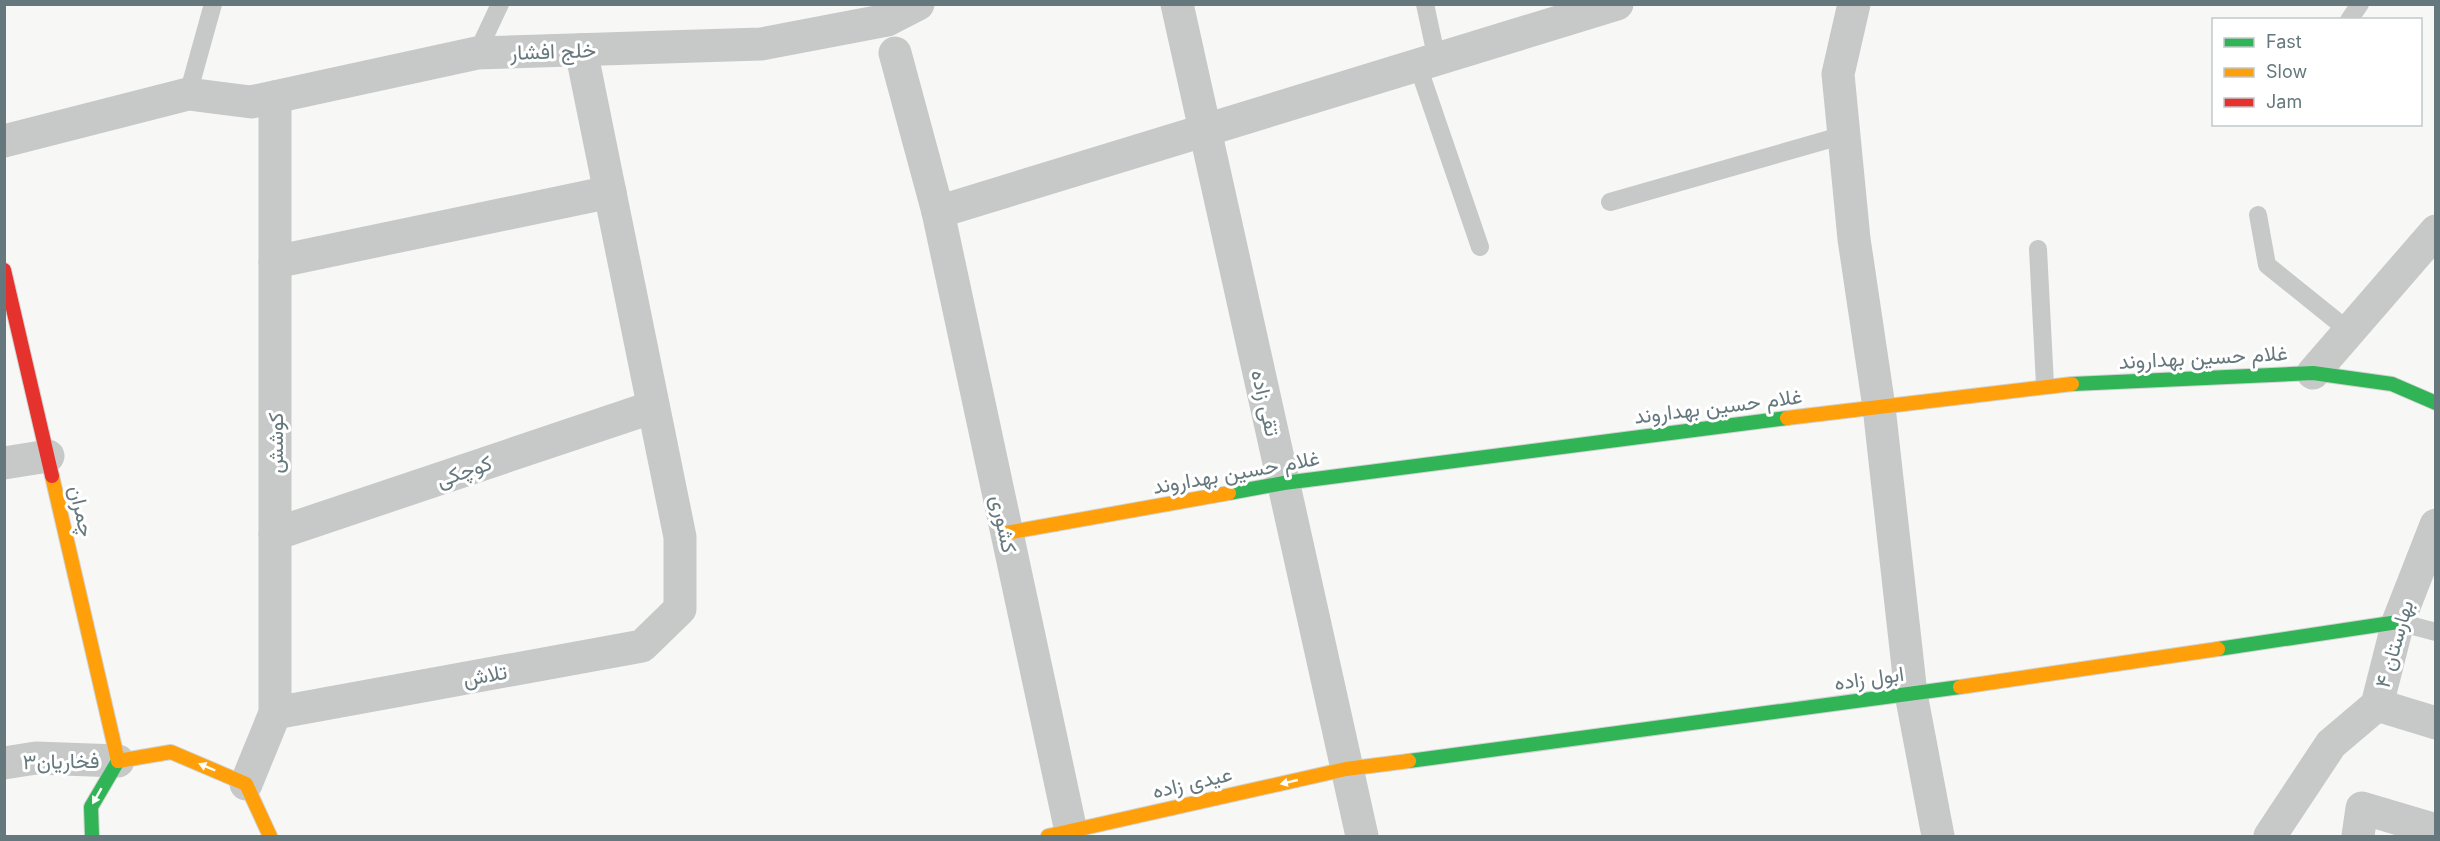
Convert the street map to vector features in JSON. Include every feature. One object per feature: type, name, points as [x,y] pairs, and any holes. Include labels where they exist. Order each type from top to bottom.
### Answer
[{"type":"street","name":"خلج افشار","points":[[188,94],[251,102],[477,53],[761,44],[887,20],[918,4]]},
{"type":"street","name":"تقی زاده","points":[[1177,4],[1362,837]]},
{"type":"street","points":[[938,212],[1206,132],[1617,4]]},
{"type":"street","points":[[1854,4],[1838,74],[1854,239],[1879,407],[1911,694],[1938,837]]},
{"type":"street","points":[[581,50],[653,407]]},
{"type":"street","name":"کشوری","points":[[895,53],[938,212],[1006,533],[1063,835]]},
{"type":"street","points":[[4,141],[188,94]]},
{"type":"street","name":"کوشش","points":[[246,784],[275,713],[275,97]]},
{"type":"street","points":[[275,262],[610,192]]},
{"type":"street","points":[[2313,373],[2436,231]]},
{"type":"street","name":"چمران","points":[[4,270],[118,760]]},
{"type":"street","name":"غلام حسین بهداروند","points":[[1006,533],[1284,483],[2045,385],[2313,373],[2392,384],[2436,403]]},
{"type":"street","name":"کوچکی","points":[[275,534],[653,407]]},
{"type":"street","name":"تلاش","points":[[275,713],[642,646],[680,609],[680,537],[653,407]]},
{"type":"street","points":[[4,463],[48,456]]},
{"type":"street","name":"بهارستان ۴","points":[[2270,837],[2331,744],[2377,705],[2397,622],[2436,525]]},
{"type":"street","name":"ابول زاده","points":[[1346,769],[1911,694],[2397,622]]},
{"type":"street","points":[[2377,705],[2436,723]]},
{"type":"street","points":[[92,837],[91,807],[118,760],[171,752],[246,784],[270,837]]},
{"type":"street","name":"فخاریان۳","points":[[4,763],[36,758],[118,760]]},
{"type":"street","name":"عیدی زاده","points":[[1063,835],[1346,769]]},
{"type":"street","points":[[2360,822],[2436,830]]},
{"type":"lane","points":[[188,94],[213,4]]},
{"type":"lane","points":[[477,53],[500,4]]},
{"type":"lane","points":[[1425,4],[1427,63],[1480,247]]},
{"type":"lane","points":[[2350,18],[2360,4]]},
{"type":"lane","points":[[1610,202],[1844,135]]},
{"type":"lane","points":[[2258,215],[2267,265],[2349,331]]},
{"type":"lane","points":[[2038,249],[2045,385]]},
{"type":"lane","points":[[2397,622],[2436,632]]},
{"type":"traffic: fast","points":[[2072,384],[2313,373],[2392,384],[2436,403]]},
{"type":"traffic: fast","points":[[1229,493],[1284,483],[1787,418]]},
{"type":"traffic: fast","points":[[2218,649],[2398,622]]},
{"type":"traffic: fast","points":[[1409,761],[1960,687]]},
{"type":"traffic: fast","points":[[92,836],[91,807],[118,761]]},
{"type":"traffic: slow","points":[[1787,418],[2072,384]]},
{"type":"traffic: slow","points":[[52,476],[118,761]]},
{"type":"traffic: slow","points":[[1006,533],[1229,493]]},
{"type":"traffic: slow","points":[[1960,687],[2218,649]]},
{"type":"traffic: slow","points":[[118,761],[171,752],[246,784],[270,836]]},
{"type":"traffic: slow","points":[[1048,836],[1346,769],[1409,761]]},
{"type":"traffic: jam","points":[[4,270],[52,476]]}]
